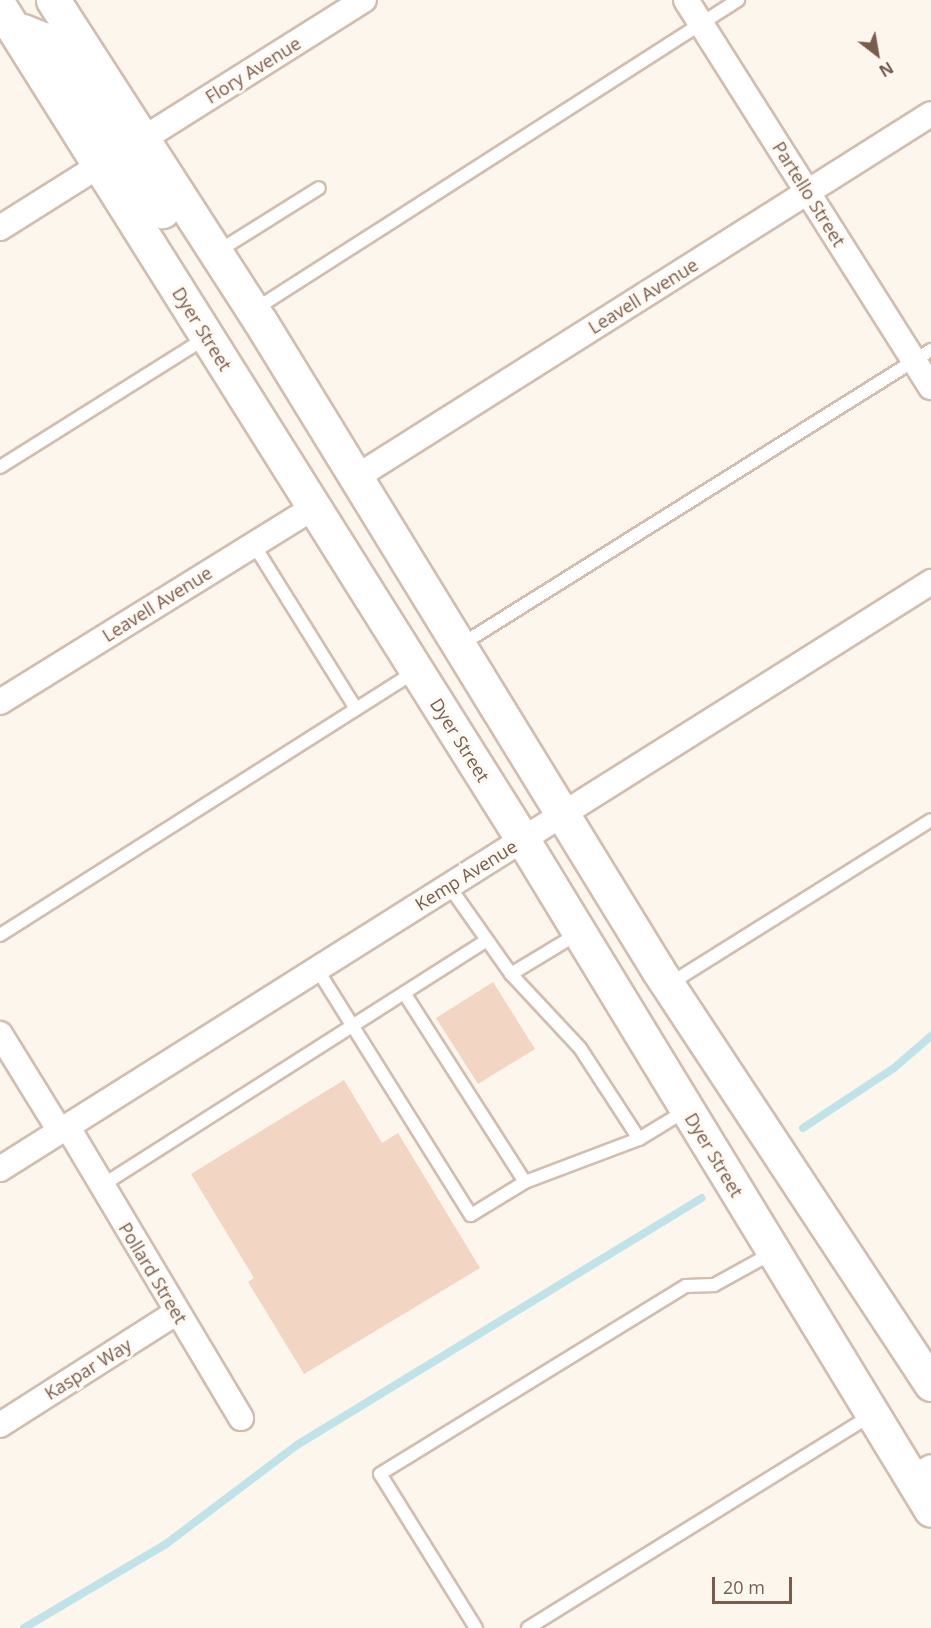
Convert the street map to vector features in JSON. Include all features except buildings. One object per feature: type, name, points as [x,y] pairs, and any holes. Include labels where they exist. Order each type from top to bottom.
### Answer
[{"type":"main road","points":[[53,0],[256,316],[457,647],[668,985],[931,1384]]},
{"type":"main road","points":[[6,17],[43,39],[107,128],[121,138],[143,139]]},
{"type":"main road","name":"Dyer Street","points":[[6,17],[523,840],[870,1416],[921,1473],[931,1510]]},
{"type":"main road","points":[[100,165],[125,167],[141,175],[204,276],[234,314],[256,316]]},
{"type":"street","name":"Flory Avenue","points":[[143,139],[364,0]]},
{"type":"street","name":"Partello Street","points":[[686,0],[808,192],[923,356],[931,387]]},
{"type":"street","name":"Leavell Avenue","points":[[355,478],[931,114]]},
{"type":"street","points":[[0,228],[100,165]]},
{"type":"street","name":"Leavell Avenue","points":[[0,702],[314,507]]},
{"type":"street","name":"Kemp Avenue","points":[[0,1169],[931,582]]},
{"type":"street","name":"Pollard Street","points":[[0,1034],[101,1186],[241,1418]]},
{"type":"street","name":"Kaspar Way","points":[[0,1425],[176,1313]]},
{"type":"lane","points":[[256,316],[738,0]]},
{"type":"lane","points":[[216,253],[319,188]]},
{"type":"lane","points":[[0,467],[207,337]]},
{"type":"lane","points":[[457,647],[923,356]]},
{"type":"lane","points":[[254,545],[356,709]]},
{"type":"lane","points":[[0,935],[417,670]]},
{"type":"lane","points":[[668,985],[931,820]]},
{"type":"lane","points":[[449,886],[510,974],[580,1048],[639,1139]]},
{"type":"lane","points":[[510,974],[579,933]]},
{"type":"lane","points":[[101,1186],[485,941]]},
{"type":"lane","points":[[317,969],[471,1215],[525,1182],[639,1139],[686,1110]]},
{"type":"lane","points":[[404,993],[525,1182]]},
{"type":"lane","points":[[476,1628],[380,1474],[686,1286],[714,1285],[772,1253]]},
{"type":"lane","points":[[528,1628],[870,1416]]},
{"type":"waterway","points":[[803,1128],[894,1068],[931,1036]]},
{"type":"waterway","points":[[24,1628],[166,1544],[297,1445],[701,1198]]}]
